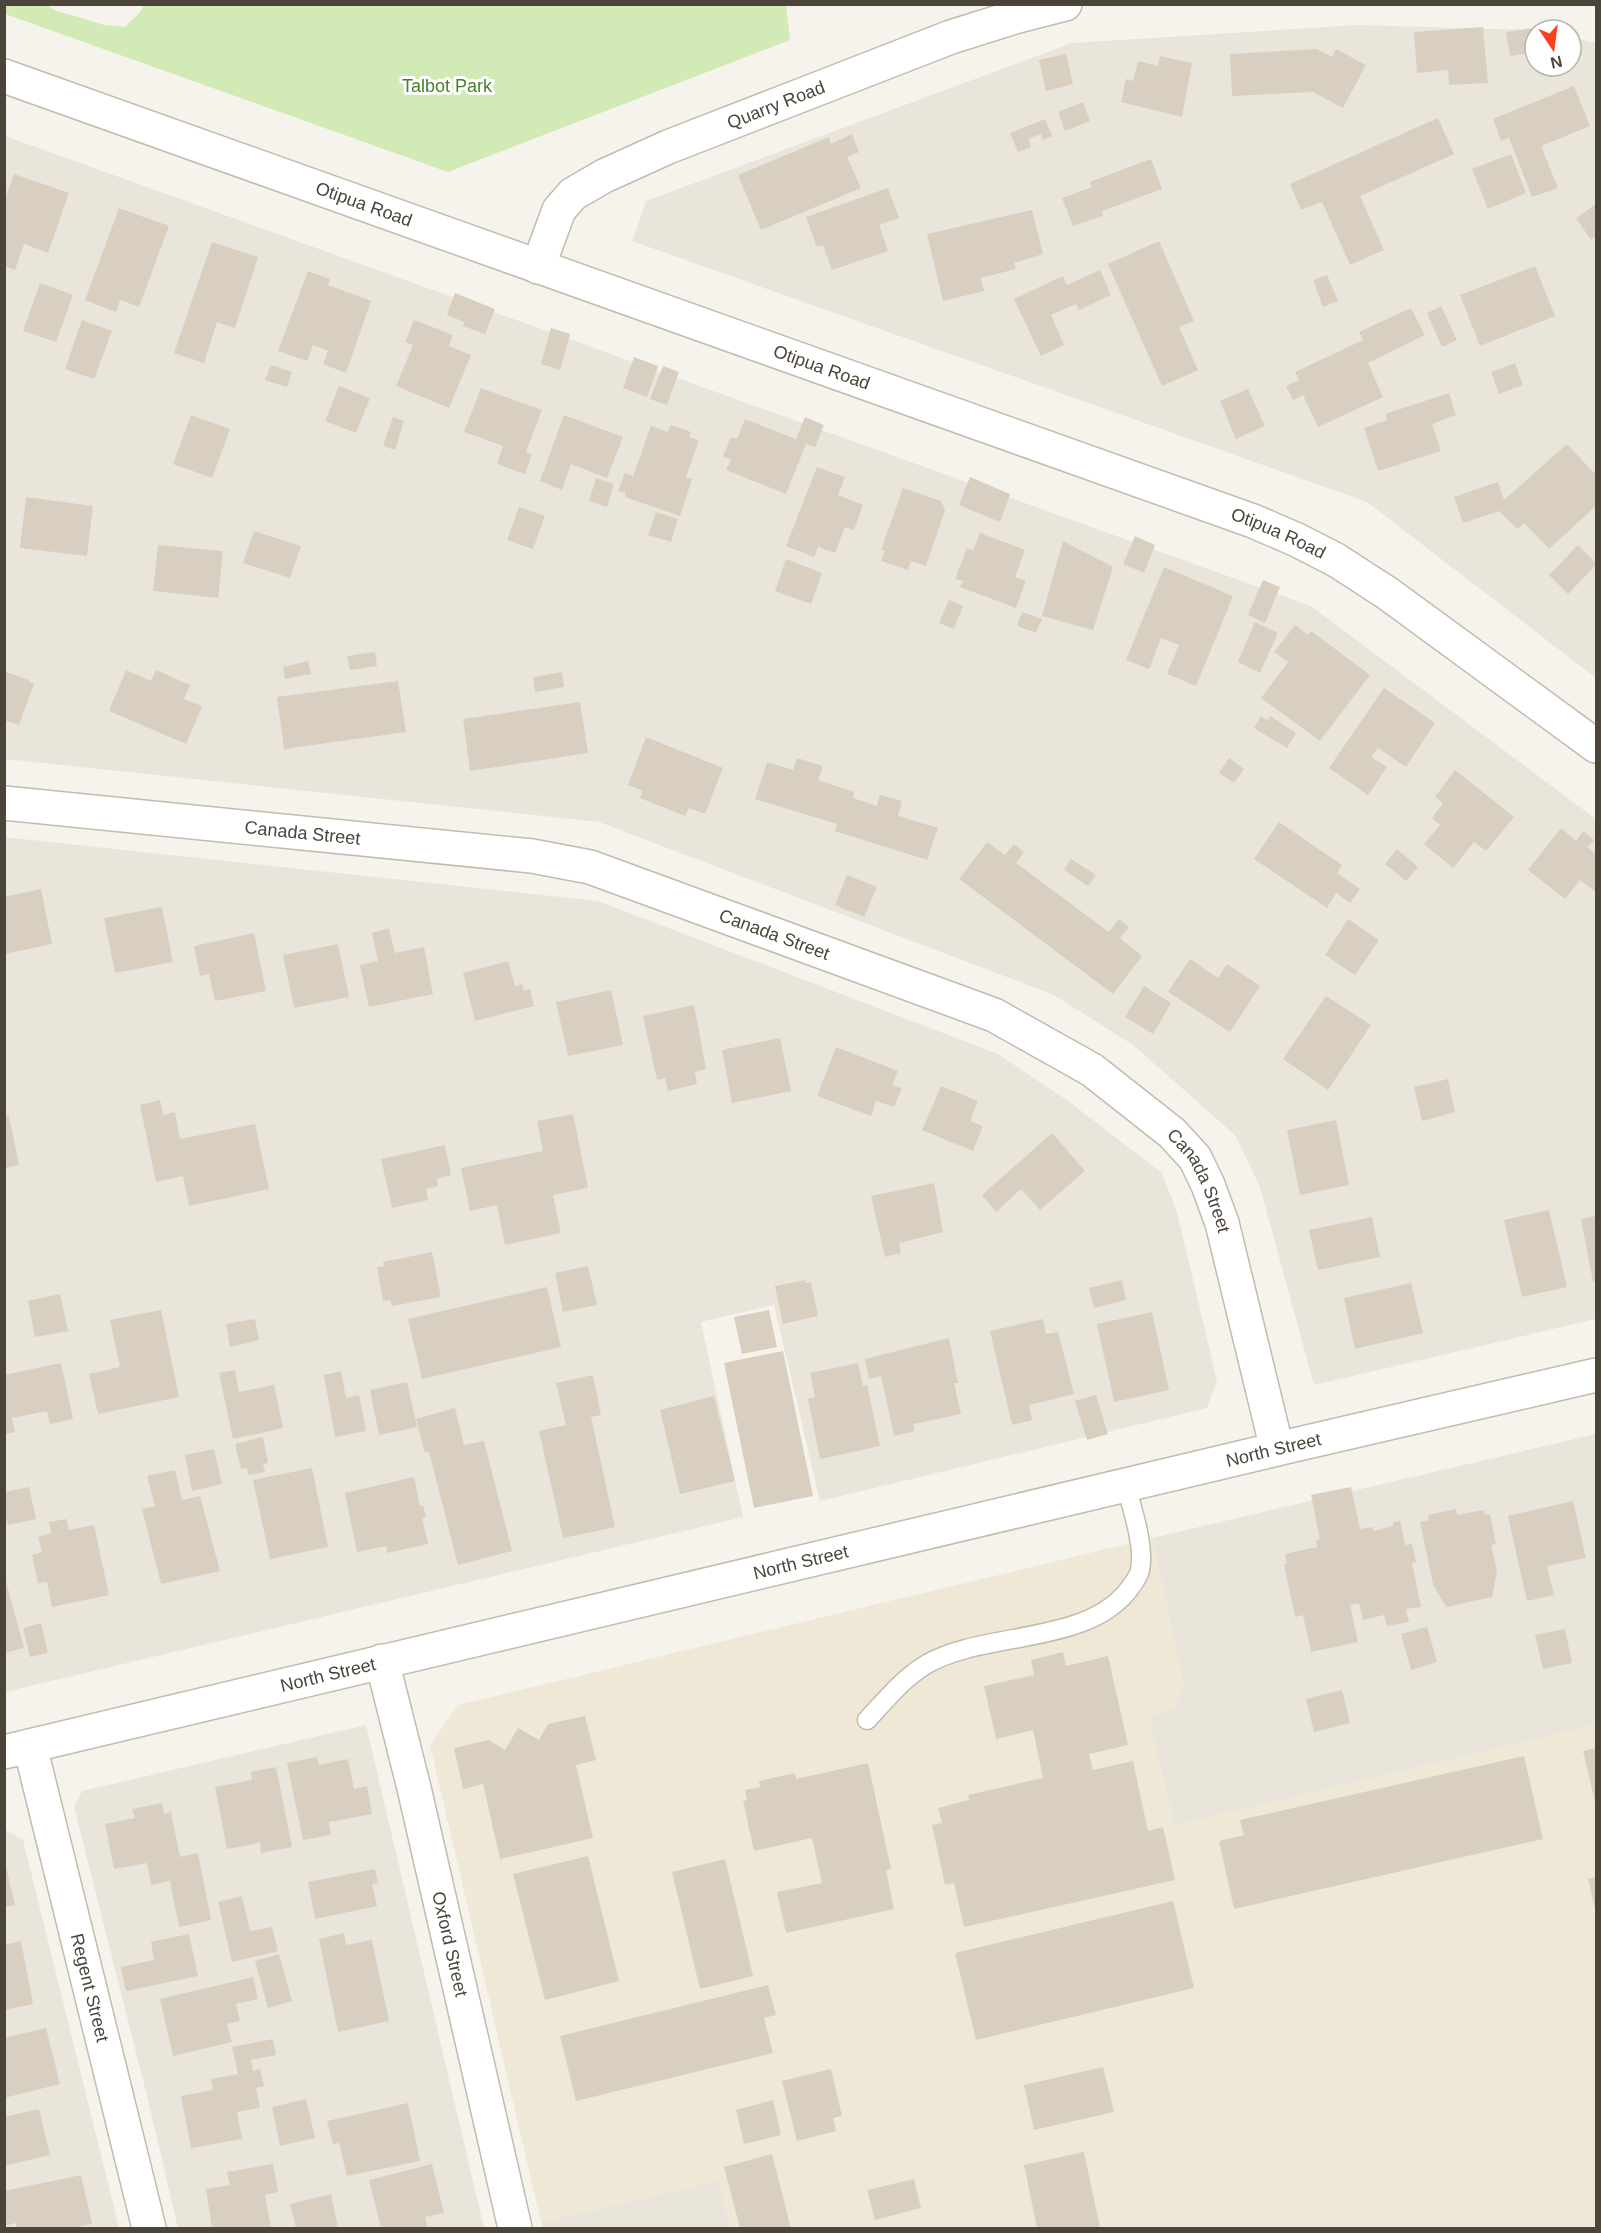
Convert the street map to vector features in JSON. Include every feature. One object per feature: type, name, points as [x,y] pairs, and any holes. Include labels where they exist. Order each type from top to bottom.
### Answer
[{"type":"street","name":"Quarry Road","points":[[537,267],[559,210],[573,194],[604,176],[669,147],[951,37],[1065,4]]},
{"type":"street","name":"Otipua Road","points":[[4,76],[1253,521],[1336,560],[1387,593],[1596,746]]},
{"type":"street","name":"Canada Street","points":[[4,803],[532,856],[590,867],[994,1015],[1092,1070],[1172,1133],[1195,1158],[1208,1185],[1222,1224],[1278,1449]]},
{"type":"street","name":"North Street","points":[[17,1749],[1596,1375]]},
{"type":"street","name":"Oxford Street","points":[[382,1661],[414,1788],[515,2229]]},
{"type":"street","name":"Regent Street","points":[[17,1749],[149,2229]]},
{"type":"lane","points":[[867,1720],[899,1685],[927,1664],[964,1648],[1071,1627],[1103,1612],[1125,1596],[1140,1572],[1142,1553],[1126,1485]]},
{"type":"shaded area","points":[[1358,25],[1523,30],[1523,78],[1583,78],[1583,40],[1596,43],[1596,678],[1367,502],[632,241],[646,201],[1072,43]]},
{"type":"shaded area","points":[[5,136],[1311,606],[1596,819],[1596,1319],[1314,1385],[1260,1187],[1235,1135],[1133,1045],[1054,995],[599,822],[5,759]]},
{"type":"shaded area","points":[[4,837],[598,901],[998,1054],[1067,1100],[1162,1173],[1177,1212],[1217,1381],[1207,1408],[820,1501],[774,1305],[701,1322],[743,1517],[5,1692]]},
{"type":"shaded area","points":[[1596,1434],[1596,1725],[1174,1826],[1148,1715],[1173,1709],[1183,1685],[1152,1538]]},
{"type":"shaded area","points":[[1152,1538],[1183,1685],[1180,1699],[1173,1709],[1148,1715],[1174,1826],[1596,1725],[1596,2228],[731,2228],[718,2180],[541,2222],[430,1745],[458,1705]]},
{"type":"shaded area","points":[[366,1725],[484,2228],[178,2228],[74,1807],[82,1791]]},
{"type":"shaded area","points":[[4,1829],[23,1840],[119,2228],[5,2228]]},
{"type":"shaded area","points":[[719,2180],[731,2228],[543,2228],[541,2222]]},
{"type":"green space","name":"Talbot Park","points":[[5,5],[46,5],[57,11],[105,25],[125,27],[142,10],[143,5],[786,5],[790,40],[448,172],[5,14]]},
{"type":"building","points":[[1483,27],[1488,83],[1449,85],[1448,70],[1417,73],[1414,32]]},
{"type":"building","points":[[1523,30],[1523,54],[1510,56],[1506,32]]},
{"type":"building","points":[[1317,49],[1332,57],[1336,49],[1366,65],[1343,108],[1313,92],[1232,96],[1230,54]]},
{"type":"building","points":[[1066,54],[1073,84],[1046,91],[1039,60]]},
{"type":"building","points":[[1160,56],[1192,63],[1182,117],[1121,102],[1126,79],[1133,81],[1138,61],[1158,66]]},
{"type":"building","points":[[1574,86],[1590,126],[1541,146],[1558,188],[1532,197],[1509,138],[1501,141],[1493,119]]},
{"type":"building","points":[[1083,102],[1090,121],[1065,131],[1058,112]]},
{"type":"building","points":[[1438,118],[1454,154],[1360,196],[1384,250],[1350,265],[1322,202],[1301,210],[1290,184]]},
{"type":"building","points":[[1045,119],[1052,136],[1043,140],[1041,134],[1028,139],[1031,147],[1018,152],[1010,133]]},
{"type":"building","points":[[852,134],[859,152],[847,157],[861,188],[761,230],[738,175],[829,137],[831,144]]},
{"type":"building","points":[[1511,154],[1526,193],[1488,209],[1472,169]]},
{"type":"building","points":[[1151,159],[1162,189],[1102,211],[1103,216],[1073,226],[1062,198],[1092,187],[1090,182]]},
{"type":"building","points":[[14,174],[69,193],[48,253],[24,244],[15,270],[4,266],[4,202]]},
{"type":"building","points":[[888,188],[899,218],[879,225],[888,251],[832,270],[823,245],[817,247],[806,217]]},
{"type":"building","points":[[1596,204],[1596,236],[1591,240],[1576,218]]},
{"type":"building","points":[[119,208],[169,226],[139,307],[120,300],[116,312],[85,300]]},
{"type":"building","points":[[1032,210],[1043,254],[1014,263],[1016,269],[981,278],[984,291],[943,301],[927,234]]},
{"type":"building","points":[[1159,241],[1194,321],[1179,327],[1198,370],[1162,386],[1108,264]]},
{"type":"building","points":[[212,242],[258,257],[235,328],[217,322],[204,363],[174,353]]},
{"type":"building","points":[[1535,266],[1555,316],[1480,346],[1460,295]]},
{"type":"building","points":[[1100,270],[1111,295],[1079,310],[1076,304],[1051,315],[1064,345],[1041,356],[1014,299],[1063,276],[1067,285]]},
{"type":"building","points":[[308,271],[330,279],[328,285],[371,301],[346,373],[323,364],[328,351],[313,345],[307,361],[278,351]]},
{"type":"building","points":[[1327,275],[1338,301],[1323,307],[1313,280]]},
{"type":"building","points":[[40,283],[73,295],[56,342],[23,331]]},
{"type":"building","points":[[455,293],[495,309],[485,334],[463,326],[464,322],[447,315]]},
{"type":"building","points":[[1441,306],[1457,340],[1442,347],[1427,313]]},
{"type":"building","points":[[1411,308],[1425,335],[1368,363],[1383,397],[1318,427],[1303,395],[1293,400],[1286,386],[1299,380],[1295,372],[1363,340],[1359,332]]},
{"type":"building","points":[[82,320],[112,331],[94,379],[65,369]]},
{"type":"building","points":[[414,320],[453,335],[449,346],[471,355],[449,408],[396,386],[413,345],[405,342]]},
{"type":"building","points":[[551,328],[570,334],[560,370],[541,364]]},
{"type":"building","points":[[634,357],[658,366],[647,397],[623,388]]},
{"type":"building","points":[[1515,363],[1523,385],[1499,394],[1491,372]]},
{"type":"building","points":[[271,365],[292,372],[287,387],[265,380]]},
{"type":"building","points":[[663,366],[679,372],[667,405],[650,399]]},
{"type":"building","points":[[339,386],[370,398],[356,433],[325,421]]},
{"type":"building","points":[[481,388],[542,410],[526,452],[532,454],[525,474],[497,464],[503,446],[464,432]]},
{"type":"building","points":[[1248,389],[1265,426],[1236,439],[1220,401]]},
{"type":"building","points":[[1449,393],[1456,415],[1432,424],[1441,451],[1378,471],[1364,428],[1387,420],[1385,414]]},
{"type":"building","points":[[191,415],[230,429],[212,478],[173,464]]},
{"type":"building","points":[[564,415],[623,437],[607,478],[571,464],[562,490],[540,481]]},
{"type":"building","points":[[393,417],[404,421],[395,450],[383,446]]},
{"type":"building","points":[[805,417],[824,425],[815,447],[806,444],[786,494],[726,470],[731,460],[723,456],[731,437],[737,439],[745,419],[796,439]]},
{"type":"building","points":[[671,425],[691,432],[689,437],[699,440],[686,477],[692,479],[680,516],[625,497],[626,493],[618,491],[625,473],[633,476],[651,426],[668,432]]},
{"type":"building","points":[[1567,444],[1596,475],[1596,506],[1549,549],[1524,523],[1517,529],[1499,511],[1463,523],[1454,497],[1498,482],[1504,500]]},
{"type":"building","points":[[817,467],[845,477],[838,495],[863,505],[854,530],[845,527],[835,553],[818,547],[814,557],[786,546]]},
{"type":"building","points":[[970,477],[1010,494],[1000,522],[959,505]]},
{"type":"building","points":[[596,478],[614,484],[607,507],[589,501]]},
{"type":"building","points":[[903,488],[941,501],[945,510],[926,566],[911,561],[908,570],[881,561],[885,551],[881,550]]},
{"type":"building","points":[[26,497],[93,506],[87,556],[20,548]]},
{"type":"building","points":[[519,507],[545,516],[533,549],[507,540]]},
{"type":"building","points":[[656,512],[678,519],[671,542],[648,535]]},
{"type":"building","points":[[254,531],[301,546],[290,578],[243,563]]},
{"type":"building","points":[[980,533],[1025,550],[1015,577],[1026,581],[1016,608],[960,587],[963,581],[955,579],[967,548],[973,550]]},
{"type":"building","points":[[1135,536],[1155,545],[1144,573],[1123,564]]},
{"type":"building","points":[[1063,541],[1113,567],[1093,630],[1042,616]]},
{"type":"building","points":[[158,545],[223,551],[218,598],[153,591]]},
{"type":"building","points":[[1578,545],[1596,565],[1568,594],[1549,575]]},
{"type":"building","points":[[786,559],[822,573],[811,604],[775,591]]},
{"type":"building","points":[[1164,567],[1233,596],[1196,686],[1167,674],[1179,645],[1161,638],[1149,669],[1126,660]]},
{"type":"building","points":[[1263,580],[1280,587],[1265,623],[1248,615]]},
{"type":"building","points":[[949,600],[963,606],[954,629],[939,623]]},
{"type":"building","points":[[1022,612],[1042,619],[1036,633],[1017,626]]},
{"type":"building","points":[[1255,622],[1278,633],[1260,673],[1238,662]]},
{"type":"building","points":[[1295,625],[1308,635],[1311,631],[1370,675],[1320,741],[1261,698],[1288,662],[1274,652]]},
{"type":"building","points":[[375,652],[377,666],[350,670],[347,656]]},
{"type":"building","points":[[308,661],[311,674],[285,679],[283,667]]},
{"type":"building","points":[[126,670],[151,681],[156,670],[190,685],[184,699],[202,706],[186,744],[109,711]]},
{"type":"building","points":[[4,671],[34,684],[19,725],[4,720]]},
{"type":"building","points":[[562,672],[564,687],[535,692],[533,677]]},
{"type":"building","points":[[398,681],[406,732],[284,749],[277,697]]},
{"type":"building","points":[[1384,688],[1435,723],[1406,767],[1378,748],[1371,757],[1387,767],[1368,795],[1329,768]]},
{"type":"building","points":[[580,702],[588,753],[470,771],[463,719]]},
{"type":"building","points":[[1261,716],[1268,721],[1270,716],[1296,733],[1287,748],[1254,728]]},
{"type":"building","points":[[646,737],[723,768],[705,814],[689,808],[685,816],[640,798],[643,791],[628,785]]},
{"type":"building","points":[[797,758],[823,766],[818,780],[854,792],[853,798],[877,806],[880,795],[902,801],[898,816],[938,828],[927,860],[835,831],[837,824],[755,799],[767,762],[793,770]]},
{"type":"building","points":[[1229,758],[1244,769],[1234,783],[1219,773]]},
{"type":"building","points":[[1455,770],[1514,817],[1486,851],[1474,842],[1453,868],[1424,844],[1440,825],[1432,818],[1443,803],[1435,797]]},
{"type":"building","points":[[1279,822],[1342,865],[1337,873],[1360,889],[1350,903],[1336,893],[1327,908],[1254,859]]},
{"type":"building","points":[[1561,828],[1576,841],[1583,831],[1594,840],[1587,847],[1596,854],[1596,892],[1580,880],[1565,899],[1528,870]]},
{"type":"building","points":[[987,842],[1005,855],[1014,844],[1024,852],[1016,863],[1109,932],[1119,919],[1129,927],[1120,938],[1142,956],[1113,994],[959,879]]},
{"type":"building","points":[[1397,849],[1418,867],[1406,881],[1385,864]]},
{"type":"building","points":[[1071,859],[1096,875],[1088,886],[1064,870]]},
{"type":"building","points":[[847,875],[877,887],[864,917],[835,905]]},
{"type":"building","points":[[41,889],[52,944],[4,954],[4,897]]},
{"type":"building","points":[[162,907],[173,962],[115,973],[104,918]]},
{"type":"building","points":[[1348,919],[1379,940],[1355,975],[1325,955]]},
{"type":"building","points":[[389,928],[395,953],[424,947],[433,994],[369,1007],[360,965],[378,961],[372,933]]},
{"type":"building","points":[[254,933],[266,991],[215,1001],[209,974],[200,976],[194,946]]},
{"type":"building","points":[[338,944],[349,997],[294,1008],[283,955]]},
{"type":"building","points":[[1190,959],[1218,978],[1227,964],[1260,986],[1230,1032],[1168,992]]},
{"type":"building","points":[[508,961],[515,986],[522,984],[524,991],[530,989],[534,1006],[475,1021],[463,973]]},
{"type":"building","points":[[1144,986],[1171,1003],[1153,1034],[1125,1017]]},
{"type":"building","points":[[611,990],[623,1045],[568,1056],[556,1002]]},
{"type":"building","points":[[1326,996],[1371,1025],[1328,1090],[1283,1059]]},
{"type":"building","points":[[694,1005],[706,1069],[695,1072],[697,1084],[668,1091],[665,1078],[657,1080],[643,1016]]},
{"type":"building","points":[[780,1038],[791,1091],[732,1103],[722,1050]]},
{"type":"building","points":[[836,1047],[898,1071],[892,1085],[902,1088],[894,1107],[876,1101],[871,1116],[817,1096]]},
{"type":"building","points":[[1448,1079],[1455,1112],[1422,1121],[1414,1087]]},
{"type":"building","points":[[941,1086],[978,1101],[970,1121],[983,1126],[973,1151],[922,1130]]},
{"type":"building","points":[[160,1100],[163,1115],[175,1112],[180,1139],[255,1124],[269,1189],[189,1206],[183,1176],[156,1182],[140,1105]]},
{"type":"building","points":[[573,1114],[588,1188],[553,1195],[561,1233],[505,1245],[497,1205],[470,1211],[461,1168],[543,1151],[537,1121]]},
{"type":"building","points":[[4,1116],[9,1116],[19,1165],[4,1168]]},
{"type":"building","points":[[1336,1120],[1349,1185],[1300,1195],[1287,1130]]},
{"type":"building","points":[[1052,1133],[1085,1171],[1040,1210],[1021,1189],[996,1212],[982,1195]]},
{"type":"building","points":[[445,1145],[451,1175],[437,1179],[438,1186],[426,1189],[428,1200],[392,1208],[381,1159]]},
{"type":"building","points":[[934,1183],[943,1232],[899,1243],[901,1253],[885,1257],[871,1196]]},
{"type":"building","points":[[1549,1210],[1567,1287],[1522,1297],[1504,1220]]},
{"type":"building","points":[[1596,1216],[1596,1281],[1593,1282],[1581,1219]]},
{"type":"building","points":[[1372,1217],[1380,1257],[1318,1270],[1309,1230]]},
{"type":"building","points":[[432,1252],[441,1297],[392,1306],[390,1300],[383,1301],[377,1267],[384,1266],[383,1262]]},
{"type":"building","points":[[588,1266],[597,1305],[563,1312],[555,1273]]},
{"type":"building","points":[[805,1280],[805,1283],[811,1282],[818,1316],[783,1324],[775,1286]]},
{"type":"building","points":[[1122,1280],[1126,1300],[1094,1308],[1089,1288]]},
{"type":"building","points":[[1411,1283],[1423,1333],[1355,1349],[1344,1298]]},
{"type":"building","points":[[547,1287],[561,1347],[422,1379],[408,1319]]},
{"type":"building","points":[[60,1294],[68,1331],[35,1337],[28,1301]]},
{"type":"building","points":[[161,1310],[179,1397],[98,1414],[89,1374],[120,1367],[110,1320]]},
{"type":"building","points":[[769,1310],[777,1347],[742,1354],[734,1317]]},
{"type":"building","points":[[1152,1312],[1169,1390],[1114,1402],[1097,1324]]},
{"type":"building","points":[[255,1319],[259,1340],[230,1347],[226,1324]]},
{"type":"building","points":[[1043,1319],[1046,1334],[1058,1332],[1074,1394],[1029,1405],[1032,1420],[1012,1425],[990,1331]]},
{"type":"building","points":[[949,1338],[958,1383],[954,1383],[961,1414],[913,1424],[915,1431],[894,1436],[881,1376],[869,1379],[865,1359]]},
{"type":"building","points":[[783,1351],[813,1496],[754,1508],[724,1363]]},
{"type":"building","points":[[61,1363],[73,1419],[50,1424],[47,1411],[12,1418],[15,1432],[4,1434],[4,1375]]},
{"type":"building","points":[[858,1363],[863,1386],[867,1385],[880,1446],[820,1459],[808,1399],[815,1397],[810,1373]]},
{"type":"building","points":[[235,1370],[239,1392],[274,1385],[283,1428],[233,1439],[219,1373]]},
{"type":"building","points":[[341,1371],[346,1398],[359,1395],[366,1431],[335,1437],[324,1375]]},
{"type":"building","points":[[593,1375],[601,1415],[591,1417],[615,1527],[563,1538],[539,1431],[566,1425],[556,1383]]},
{"type":"building","points":[[407,1382],[417,1427],[379,1435],[370,1390]]},
{"type":"building","points":[[1096,1395],[1108,1434],[1087,1440],[1075,1401]]},
{"type":"building","points":[[714,1396],[735,1481],[680,1494],[660,1410]]},
{"type":"building","points":[[455,1408],[464,1445],[484,1441],[512,1551],[458,1565],[429,1452],[425,1453],[416,1419]]},
{"type":"building","points":[[263,1437],[268,1463],[263,1464],[265,1472],[248,1475],[247,1468],[241,1469],[235,1444]]},
{"type":"building","points":[[214,1449],[222,1484],[192,1491],[185,1455]]},
{"type":"building","points":[[312,1468],[328,1547],[270,1559],[253,1480]]},
{"type":"building","points":[[175,1470],[182,1500],[200,1496],[220,1571],[161,1584],[142,1509],[155,1506],[147,1476]]},
{"type":"building","points":[[414,1477],[420,1506],[423,1505],[426,1517],[422,1518],[428,1544],[387,1553],[386,1546],[357,1552],[345,1493]]},
{"type":"building","points":[[29,1487],[36,1519],[8,1525],[4,1509],[4,1492]]},
{"type":"building","points":[[1351,1487],[1360,1529],[1373,1527],[1374,1531],[1393,1526],[1393,1522],[1400,1521],[1405,1545],[1412,1544],[1416,1562],[1412,1563],[1421,1607],[1406,1609],[1409,1622],[1387,1626],[1384,1615],[1363,1620],[1359,1603],[1350,1605],[1358,1642],[1311,1652],[1303,1615],[1295,1617],[1284,1564],[1287,1563],[1285,1554],[1317,1547],[1316,1540],[1320,1539],[1311,1495]]},
{"type":"building","points":[[1573,1501],[1586,1558],[1547,1566],[1554,1595],[1527,1601],[1508,1516]]},
{"type":"building","points":[[1456,1509],[1457,1515],[1484,1510],[1485,1515],[1490,1514],[1496,1544],[1491,1545],[1497,1571],[1492,1597],[1446,1607],[1433,1584],[1420,1522],[1429,1520],[1428,1515]]},
{"type":"building","points":[[66,1519],[69,1530],[94,1525],[109,1595],[52,1607],[47,1582],[38,1583],[32,1555],[42,1552],[38,1537],[51,1533],[49,1522]]},
{"type":"building","points":[[4,1574],[24,1648],[4,1653]]},
{"type":"building","points":[[41,1623],[48,1653],[30,1657],[23,1628]]},
{"type":"building","points":[[1427,1627],[1437,1662],[1411,1670],[1401,1634]]},
{"type":"building","points":[[1565,1629],[1572,1663],[1543,1669],[1535,1635]]},
{"type":"building","points":[[1063,1652],[1066,1666],[1108,1656],[1128,1745],[1089,1754],[1093,1770],[1133,1761],[1148,1831],[1163,1827],[1175,1880],[964,1927],[954,1883],[945,1885],[932,1825],[942,1823],[938,1808],[969,1800],[968,1795],[1043,1778],[1033,1730],[996,1739],[984,1686],[1034,1675],[1031,1660]]},
{"type":"building","points":[[1342,1690],[1350,1723],[1314,1732],[1306,1699]]},
{"type":"building","points":[[585,1716],[596,1760],[576,1765],[593,1838],[500,1859],[483,1784],[463,1789],[454,1748],[489,1740],[505,1750],[518,1728],[539,1740],[548,1724]]},
{"type":"building","points":[[1596,1748],[1596,1807],[1583,1751]]},
{"type":"building","points":[[1524,1756],[1543,1839],[1234,1909],[1219,1841],[1244,1835],[1240,1820]]},
{"type":"building","points":[[317,1757],[319,1765],[348,1759],[354,1789],[367,1786],[372,1814],[329,1822],[331,1835],[303,1840],[287,1763]]},
{"type":"building","points":[[868,1763],[891,1869],[886,1870],[894,1909],[786,1933],[777,1892],[822,1883],[812,1838],[754,1851],[743,1801],[747,1800],[745,1790],[760,1787],[759,1781],[795,1773],[796,1779]]},
{"type":"building","points":[[276,1767],[292,1847],[261,1853],[260,1843],[227,1849],[215,1787],[252,1780],[251,1772]]},
{"type":"building","points":[[162,1803],[164,1814],[171,1812],[180,1857],[198,1853],[211,1920],[179,1927],[170,1881],[151,1885],[147,1863],[114,1869],[105,1824],[135,1818],[132,1809]]},
{"type":"building","points":[[588,1856],[619,1981],[545,2000],[513,1874]]},
{"type":"building","points":[[4,1858],[15,1905],[4,1907]]},
{"type":"building","points":[[725,1859],[753,1976],[700,1989],[672,1872]]},
{"type":"building","points":[[375,1869],[378,1883],[372,1884],[377,1906],[315,1919],[308,1882]]},
{"type":"building","points":[[1596,1877],[1596,1913],[1588,1879]]},
{"type":"building","points":[[242,1896],[250,1931],[272,1927],[278,1951],[232,1962],[218,1902]]},
{"type":"building","points":[[1173,1901],[1194,1988],[976,2040],[955,1953]]},
{"type":"building","points":[[344,1933],[346,1945],[372,1940],[389,2021],[338,2032],[319,1939]]},
{"type":"building","points":[[189,1934],[198,1976],[126,1991],[121,1967],[154,1960],[151,1942]]},
{"type":"building","points":[[21,1941],[33,2004],[4,2010],[4,1945]]},
{"type":"building","points":[[279,1954],[292,2001],[268,2008],[255,1961]]},
{"type":"building","points":[[253,1977],[258,1999],[236,2004],[240,2021],[227,2024],[232,2042],[173,2056],[160,1999]]},
{"type":"building","points":[[768,1985],[776,2015],[764,2018],[773,2053],[576,2101],[560,2036]]},
{"type":"building","points":[[46,2028],[60,2084],[4,2098],[4,2038]]},
{"type":"building","points":[[273,2039],[276,2055],[251,2060],[253,2071],[260,2069],[264,2086],[256,2088],[260,2108],[237,2112],[242,2139],[191,2148],[181,2096],[213,2090],[211,2079],[238,2074],[232,2047]]},
{"type":"building","points":[[1103,2067],[1114,2112],[1034,2130],[1024,2085]]},
{"type":"building","points":[[831,2069],[842,2116],[833,2118],[836,2131],[797,2141],[782,2081]]},
{"type":"building","points":[[306,2099],[315,2138],[280,2146],[272,2107]]},
{"type":"building","points":[[773,2100],[781,2135],[744,2144],[736,2110]]},
{"type":"building","points":[[408,2103],[420,2161],[347,2176],[339,2143],[333,2144],[327,2121]]},
{"type":"building","points":[[39,2109],[50,2155],[4,2166],[4,2117]]},
{"type":"building","points":[[1084,2152],[1100,2228],[1037,2228],[1024,2165]]},
{"type":"building","points":[[772,2154],[791,2228],[740,2228],[724,2167]]},
{"type":"building","points":[[273,2164],[278,2192],[265,2195],[271,2228],[212,2228],[206,2189],[230,2185],[227,2172]]},
{"type":"building","points":[[432,2164],[444,2213],[425,2217],[428,2228],[381,2228],[369,2180]]},
{"type":"building","points":[[81,2175],[92,2224],[72,2228],[17,2228],[16,2223],[4,2226],[4,2191]]},
{"type":"building","points":[[914,2179],[921,2208],[875,2220],[867,2190]]},
{"type":"building","points":[[331,2194],[338,2228],[296,2228],[290,2204]]}]
